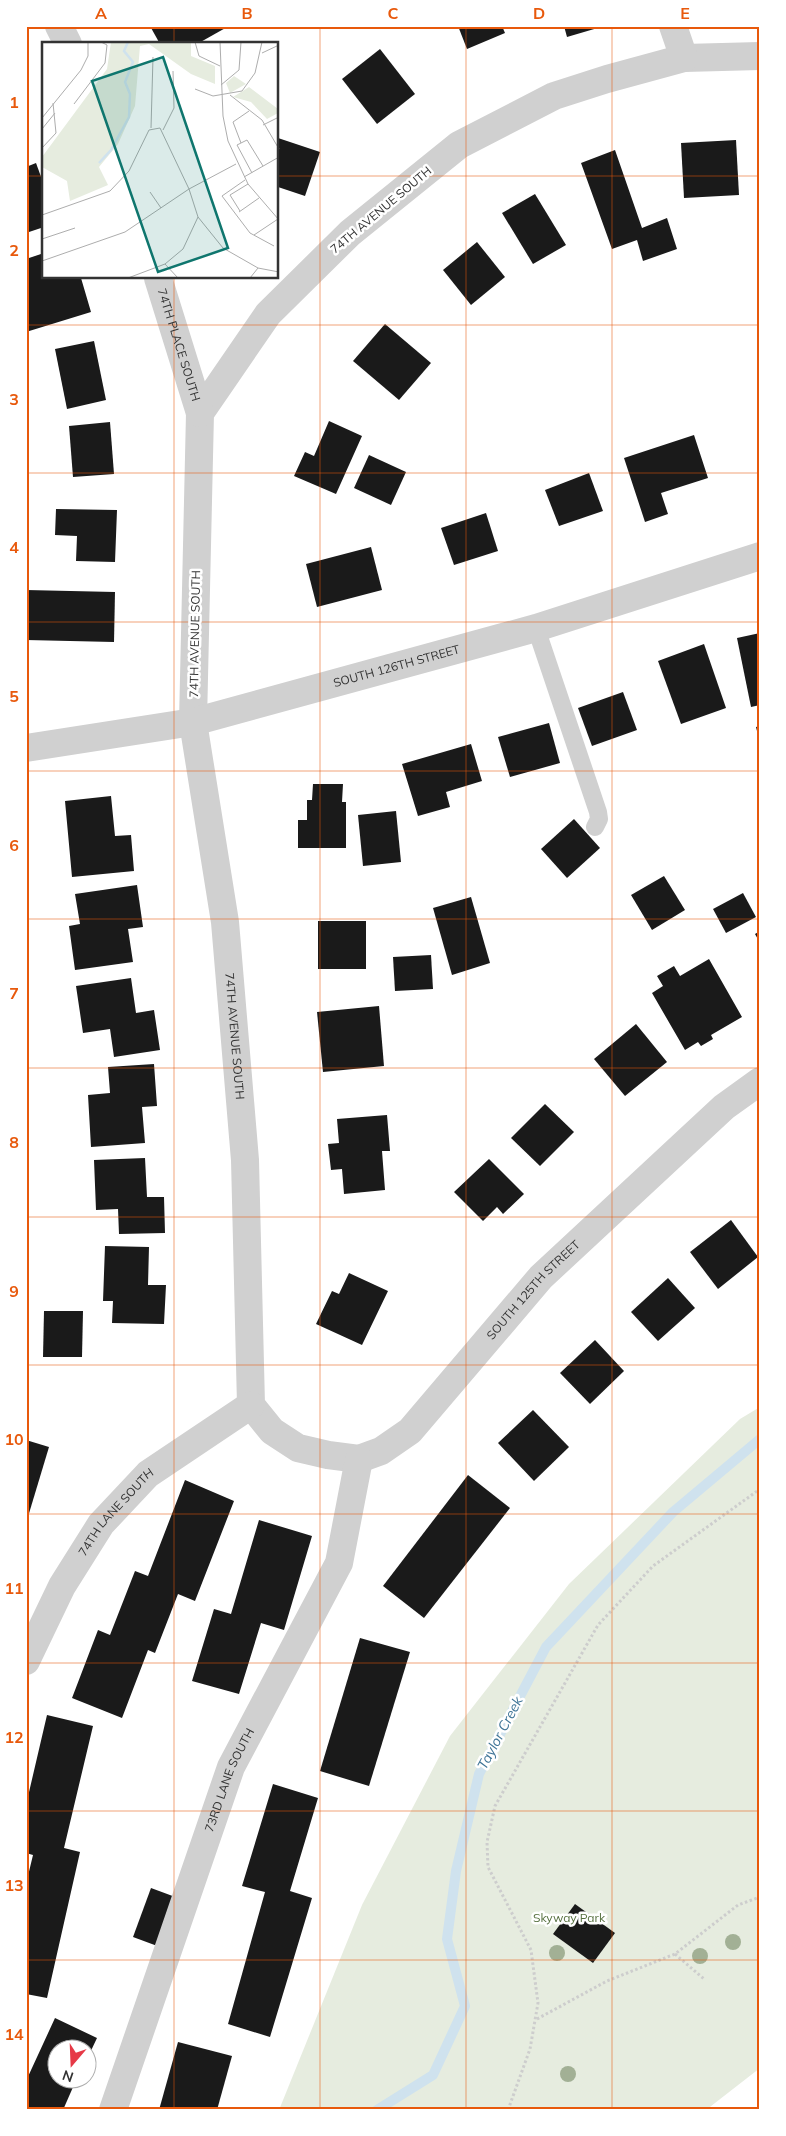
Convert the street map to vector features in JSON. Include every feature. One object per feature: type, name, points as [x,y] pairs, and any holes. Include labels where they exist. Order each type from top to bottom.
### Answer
[{"type":"street","points":[[60,26],[67,42]]},
{"type":"street","points":[[673,26],[684,58]]},
{"type":"street","name":"74TH AVENUE SOUTH","points":[[251,1405],[245,1160],[226,922],[193,722],[200,413],[268,314],[350,233],[459,145],[554,96],[607,79],[684,58],[760,56]]},
{"type":"street","name":"74TH PLACE SOUTH","points":[[158,279],[200,413]]},
{"type":"street","name":"SOUTH 126TH STREET","points":[[26,748],[193,722],[536,628],[760,556]]},
{"type":"street","name":"SOUTH 125TH STREET","points":[[251,1405],[272,1431],[298,1448],[328,1455],[359,1459],[381,1451],[410,1431],[541,1277],[724,1107],[760,1081]]},
{"type":"street","name":"74TH LANE SOUTH","points":[[26,1662],[62,1586],[101,1524],[148,1474],[251,1405]]},
{"type":"street","name":"73RD LANE SOUTH","points":[[113,2110],[231,1767],[339,1563],[359,1459]]},
{"type":"lane","points":[[536,628],[598,812],[595,827]]},
{"type":"path","points":[[508,2110],[530,2049],[538,2004],[531,1950],[488,1867],[487,1842],[495,1806],[598,1625],[653,1566],[760,1489]]},
{"type":"path","points":[[536,2019],[607,1982],[676,1954],[738,1906],[760,1897]]},
{"type":"path","points":[[676,1954],[704,1978]]},
{"type":"green space","name":"Skyway Park","points":[[760,1407],[760,2068],[706,2110],[279,2110],[362,1905],[450,1736],[569,1584],[740,1419]]},
{"type":"building","points":[[150,26],[229,26],[201,42],[159,42]]},
{"type":"building","points":[[458,26],[502,26],[505,33],[467,49]]},
{"type":"building","points":[[564,26],[601,26],[601,27],[567,37]]},
{"type":"building","points":[[380,49],[415,94],[377,124],[342,79]]},
{"type":"building","points":[[279,138],[320,152],[305,196],[279,187]]},
{"type":"building","points":[[736,140],[739,195],[684,198],[681,143]]},
{"type":"building","points":[[615,150],[642,228],[667,218],[677,249],[643,261],[637,240],[612,249],[581,163]]},
{"type":"building","points":[[36,163],[42,180],[42,228],[26,233],[26,167]]},
{"type":"building","points":[[535,194],[566,245],[533,264],[502,213]]},
{"type":"building","points":[[477,242],[505,277],[471,305],[443,270]]},
{"type":"building","points":[[42,254],[42,279],[81,279],[91,312],[26,332],[26,259]]},
{"type":"building","points":[[385,324],[431,363],[399,400],[353,361]]},
{"type":"building","points":[[94,341],[106,400],[67,409],[55,349]]},
{"type":"building","points":[[329,421],[362,436],[336,494],[294,476],[305,452],[314,456]]},
{"type":"building","points":[[110,422],[114,474],[73,477],[69,426]]},
{"type":"building","points":[[694,435],[708,478],[661,493],[668,514],[645,522],[624,458]]},
{"type":"building","points":[[369,455],[406,472],[391,505],[354,488]]},
{"type":"building","points":[[589,473],[603,511],[559,526],[545,490]]},
{"type":"building","points":[[56,509],[117,510],[115,562],[76,561],[77,536],[55,535]]},
{"type":"building","points":[[486,513],[498,551],[454,565],[441,528]]},
{"type":"building","points":[[371,547],[382,590],[317,607],[306,564]]},
{"type":"building","points":[[26,590],[115,592],[114,642],[26,640]]},
{"type":"building","points":[[760,633],[760,705],[751,707],[737,638]]},
{"type":"building","points":[[704,644],[726,708],[681,724],[658,661]]},
{"type":"building","points":[[623,692],[637,730],[592,746],[578,708]]},
{"type":"building","points":[[549,723],[560,763],[510,777],[498,737]]},
{"type":"building","points":[[760,726],[760,739],[759,739],[756,727]]},
{"type":"building","points":[[471,744],[482,781],[446,792],[450,807],[418,816],[402,764]]},
{"type":"building","points":[[313,784],[343,784],[342,802],[346,802],[346,848],[298,848],[298,820],[307,820],[307,800],[312,800]]},
{"type":"building","points":[[111,796],[115,836],[131,835],[134,871],[72,877],[65,801]]},
{"type":"building","points":[[396,811],[401,862],[363,866],[358,815]]},
{"type":"building","points":[[574,819],[600,848],[567,878],[541,849]]},
{"type":"building","points":[[664,876],[685,910],[652,930],[631,895]]},
{"type":"building","points":[[137,885],[143,927],[128,929],[133,962],[75,970],[69,926],[80,924],[75,894]]},
{"type":"building","points":[[743,893],[756,917],[726,933],[713,909]]},
{"type":"building","points":[[471,897],[490,963],[452,975],[433,908]]},
{"type":"building","points":[[318,921],[366,921],[366,969],[318,969]]},
{"type":"building","points":[[760,931],[760,943],[755,934]]},
{"type":"building","points":[[431,955],[433,989],[395,991],[393,957]]},
{"type":"building","points":[[709,959],[742,1017],[711,1035],[713,1039],[701,1046],[698,1042],[685,1050],[652,993],[663,986],[657,976],[674,966],[680,976]]},
{"type":"building","points":[[131,978],[136,1013],[154,1010],[160,1050],[114,1057],[110,1029],[83,1033],[76,986]]},
{"type":"building","points":[[379,1006],[384,1066],[323,1072],[317,1012]]},
{"type":"building","points":[[636,1024],[667,1062],[625,1096],[594,1059]]},
{"type":"building","points":[[154,1064],[157,1106],[142,1107],[145,1143],[91,1147],[88,1095],[110,1093],[108,1067]]},
{"type":"building","points":[[545,1104],[574,1132],[540,1166],[511,1138]]},
{"type":"building","points":[[387,1115],[390,1151],[382,1151],[385,1190],[344,1194],[342,1169],[331,1170],[328,1144],[339,1143],[337,1119]]},
{"type":"building","points":[[145,1158],[147,1197],[164,1197],[165,1233],[119,1234],[118,1209],[96,1210],[94,1160]]},
{"type":"building","points":[[489,1159],[524,1194],[503,1214],[497,1207],[483,1221],[454,1192]]},
{"type":"building","points":[[731,1220],[758,1257],[718,1289],[690,1252]]},
{"type":"building","points":[[105,1246],[149,1247],[148,1285],[166,1285],[164,1324],[112,1323],[113,1301],[103,1301]]},
{"type":"building","points":[[349,1273],[388,1291],[362,1345],[316,1324],[332,1291],[339,1294]]},
{"type":"building","points":[[668,1278],[695,1308],[658,1341],[631,1312]]},
{"type":"building","points":[[44,1311],[83,1311],[82,1357],[43,1357]]},
{"type":"building","points":[[595,1340],[624,1371],[590,1404],[560,1373]]},
{"type":"building","points":[[533,1410],[569,1447],[534,1481],[498,1443]]},
{"type":"building","points":[[26,1440],[49,1447],[27,1520],[26,1520]]},
{"type":"building","points":[[468,1475],[510,1508],[424,1618],[383,1586]]},
{"type":"building","points":[[185,1480],[234,1501],[195,1601],[178,1594],[155,1653],[148,1650],[122,1718],[72,1698],[98,1630],[110,1635],[135,1571],[148,1576]]},
{"type":"building","points":[[259,1520],[312,1536],[284,1630],[261,1623],[239,1694],[192,1681],[214,1609],[231,1614]]},
{"type":"building","points":[[360,1638],[410,1652],[369,1786],[320,1771]]},
{"type":"building","points":[[47,1715],[93,1726],[64,1848],[80,1852],[47,1998],[26,1994],[26,1884],[33,1855],[26,1853],[26,1805]]},
{"type":"building","points":[[273,1784],[318,1798],[290,1891],[312,1898],[270,2037],[228,2024],[265,1892],[242,1886]]},
{"type":"building","points":[[151,1888],[178,1898],[160,1947],[133,1937]]},
{"type":"building","points":[[575,1904],[615,1933],[593,1963],[553,1934]]},
{"type":"building","points":[[55,2018],[97,2038],[48,2038],[48,2088],[73,2088],[63,2110],[26,2110],[26,2081]]},
{"type":"building","points":[[178,2042],[232,2056],[217,2110],[159,2110]]},
{"type":"waterway","name":"Taylor Creek","points":[[377,2110],[433,2075],[465,2006],[447,1939],[456,1871],[479,1774],[546,1647],[673,1512],[760,1439]]}]
